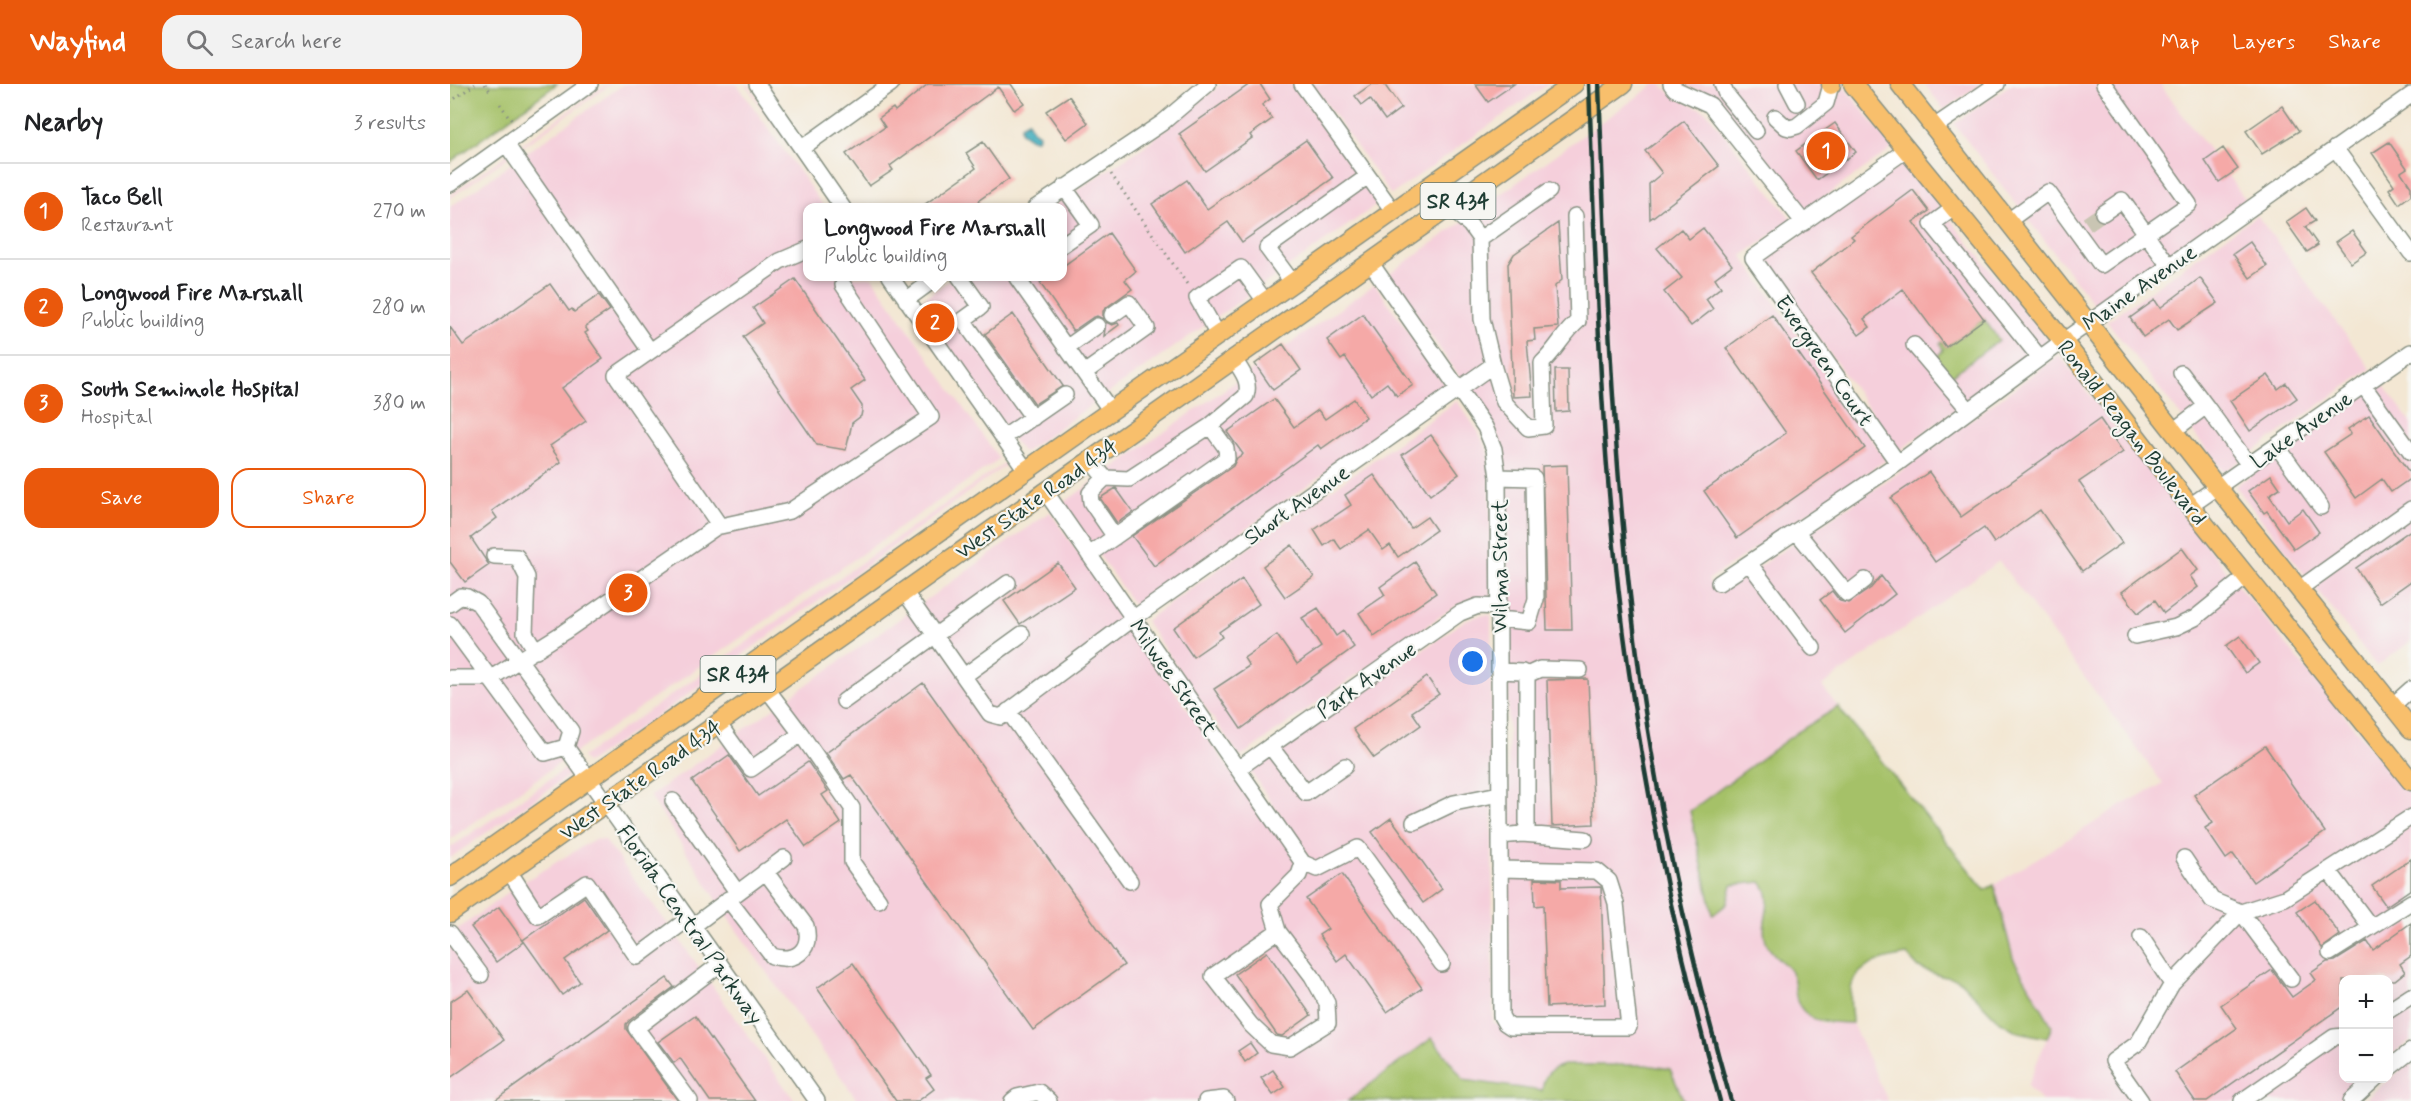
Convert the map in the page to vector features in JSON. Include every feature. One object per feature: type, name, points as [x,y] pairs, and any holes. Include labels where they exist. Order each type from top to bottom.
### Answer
[{"type":"main road","name":"West State Road 434","points":[[450,877],[1574,84]]},
{"type":"main road","name":"West State Road 434","points":[[450,913],[1623,84]]},
{"type":"main road","name":"Ronald Reagan Boulevard","points":[[1853,84],[2063,341],[2190,506],[2411,781]]},
{"type":"main road","name":"Ronald Reagan Boulevard","points":[[1900,84],[2411,729]]},
{"type":"main road","points":[[1045,491],[1069,440]]},
{"type":"main road","points":[[1007,518],[1022,494],[1026,470]]},
{"type":"street","points":[[450,184],[590,84]]},
{"type":"street","points":[[757,84],[840,203]]},
{"type":"street","points":[[802,148],[891,84]]},
{"type":"street","points":[[1041,203],[1162,123],[1208,84]]},
{"type":"street","points":[[1302,84],[1393,211]]},
{"type":"street","points":[[1671,84],[1675,89],[1710,105],[1804,223],[1906,150]]},
{"type":"street","points":[[1722,84],[1726,94],[1756,131]]},
{"type":"street","points":[[1787,84],[1797,102]]},
{"type":"street","points":[[1775,117],[1786,127],[1797,126],[1826,103],[1831,84]]},
{"type":"street","points":[[1934,127],[1976,90],[1996,84]]},
{"type":"street","points":[[2008,221],[2048,192],[2082,228],[2101,265],[2189,204],[2104,84]]},
{"type":"street","name":"Maine Avenue","points":[[1719,583],[1898,463],[2063,341],[2411,95]]},
{"type":"street","points":[[506,144],[650,351]]},
{"type":"street","points":[[2335,148],[2411,252]]},
{"type":"street","points":[[1292,282],[1267,248],[1368,176]]},
{"type":"street","points":[[1064,187],[1090,225],[1067,241]]},
{"type":"street","points":[[1480,239],[1549,191]]},
{"type":"street","points":[[2103,213],[2122,200],[2169,266]]},
{"type":"street","points":[[1449,207],[1470,225],[1480,239],[1482,319],[1493,365],[1504,402],[1528,428],[1544,426],[1542,363],[1559,347],[1566,332],[1578,321],[1575,216]]},
{"type":"street","points":[[1954,208],[1932,224],[2040,358]]},
{"type":"street","name":"Evergreen Court","points":[[1804,223],[1753,258],[1898,463]]},
{"type":"street","points":[[720,526],[616,375],[780,261],[803,251]]},
{"type":"street","name":"Wilma Street","points":[[1370,262],[1485,427],[1494,448],[1498,477],[1499,794],[1500,836],[1500,869],[1502,1016],[1505,1023],[1511,1027],[1629,1027],[1616,903],[1609,881],[1604,874],[1597,871],[1500,869]]},
{"type":"street","points":[[1218,335],[1197,298],[1241,268],[1265,302]]},
{"type":"street","points":[[893,281],[1026,470]]},
{"type":"street","points":[[906,300],[932,281]]},
{"type":"street","points":[[963,281],[981,307],[963,320],[1033,418]]},
{"type":"street","points":[[1019,281],[1111,411]]},
{"type":"street","points":[[450,678],[491,678],[536,651],[720,526],[790,511],[931,417],[843,285]]},
{"type":"street","points":[[1084,373],[1147,328],[1129,303],[1112,315]]},
{"type":"street","points":[[1066,348],[1097,326]]},
{"type":"street","points":[[1914,345],[1969,410]]},
{"type":"street","name":"Lake Avenue","points":[[2190,506],[2411,352]]},
{"type":"street","points":[[1115,537],[1091,502],[1090,493],[1106,478],[1129,479],[1210,426],[1246,396],[1247,381],[1234,359]]},
{"type":"street","name":"Short Avenue","points":[[1008,711],[1134,618],[1493,365]]},
{"type":"street","points":[[2181,373],[2249,465]]},
{"type":"street","points":[[2363,385],[2411,452]]},
{"type":"street","points":[[1003,438],[1065,395]]},
{"type":"street","points":[[2173,431],[2206,406]]},
{"type":"street","points":[[1089,555],[1227,458],[1226,448],[1210,426]]},
{"type":"street","points":[[2277,446],[2321,507]]},
{"type":"street","points":[[1090,460],[1106,478]]},
{"type":"street","name":"Park Avenue","points":[[1239,768],[1460,613],[1478,606],[1529,622],[1536,599],[1534,478],[1498,477]]},
{"type":"street","name":"Milwee Street","points":[[1045,491],[1303,863]]},
{"type":"street","points":[[2299,589],[2411,509]]},
{"type":"street","points":[[1796,531],[1847,594],[1865,579]]},
{"type":"street","points":[[494,556],[517,557],[527,577],[525,633],[536,651]]},
{"type":"street","points":[[1749,563],[1813,648]]},
{"type":"street","points":[[2135,636],[2176,627],[2195,618],[2247,576]]},
{"type":"street","points":[[844,701],[1008,583]]},
{"type":"street","points":[[904,591],[990,714],[1001,717],[1008,711],[1130,881]]},
{"type":"street","points":[[450,604],[461,596],[478,603],[520,660]]},
{"type":"street","points":[[450,624],[544,753],[566,747]]},
{"type":"street","points":[[964,676],[1022,634]]},
{"type":"street","name":"Florida Central Parkway","points":[[520,660],[571,731],[566,747],[817,1101]]},
{"type":"street","points":[[1527,675],[1540,669],[1580,670]]},
{"type":"street","points":[[1499,671],[1522,672],[1527,675]]},
{"type":"street","points":[[1522,834],[1527,828],[1527,675]]},
{"type":"street","points":[[767,689],[852,808],[852,862],[879,900]]},
{"type":"street","points":[[2392,706],[2411,689]]},
{"type":"street","points":[[718,723],[751,769],[801,734]]},
{"type":"street","points":[[1270,746],[1306,794],[1345,766]]},
{"type":"street","points":[[1414,822],[1454,803],[1499,794]]},
{"type":"street","points":[[673,801],[772,956],[789,958],[800,953],[806,945],[808,937],[806,926],[765,871]]},
{"type":"street","points":[[2141,1101],[2113,1060],[2138,1043],[2172,984],[2241,912],[2285,898],[2411,817]]},
{"type":"street","points":[[1500,836],[1522,834],[1585,839]]},
{"type":"street","points":[[1278,931],[1213,976],[1251,1025],[1271,1044],[1290,1047],[1328,1023],[1327,1003],[1312,976],[1278,931],[1270,904],[1299,875],[1303,863],[1317,869],[1358,848],[1442,964]]},
{"type":"street","points":[[508,871],[538,916],[587,883],[637,957],[733,896],[784,858]]},
{"type":"street","points":[[2184,858],[2212,900],[2241,912],[2292,979]]},
{"type":"street","points":[[2329,871],[2370,926]]},
{"type":"street","points":[[2330,953],[2411,902]]},
{"type":"street","points":[[450,933],[481,975]]},
{"type":"street","points":[[2141,937],[2172,984]]},
{"type":"street","points":[[690,1101],[636,1028],[720,964]]},
{"type":"street","points":[[2393,1008],[2411,996]]},
{"type":"street","points":[[2242,1101],[2334,1036],[2339,1036]]},
{"type":"street","points":[[2393,1065],[2411,1051]]},
{"type":"street","points":[[2351,1101],[2367,1096]]},
{"type":"street","points":[[1012,1101],[1017,1097],[1044,1097]]},
{"type":"street","points":[[1206,1101],[1224,1099],[1226,1101]]},
{"type":"path","points":[[450,102],[475,84]]},
{"type":"path","points":[[485,84],[490,91]]},
{"type":"path","points":[[500,104],[512,121]]},
{"type":"path","points":[[1103,163],[1197,298]]},
{"type":"shaded area","points":[[607,84],[611,84],[450,198],[450,195]]},
{"type":"shaded area","points":[[624,84],[737,84],[821,203],[803,203],[803,281],[875,281],[999,459],[450,839],[450,207]]},
{"type":"shaded area","points":[[745,84],[748,84],[829,203]]},
{"type":"shaded area","points":[[1222,84],[1293,84],[1378,204],[1023,453],[918,303],[948,281],[1067,281],[1067,203],[1057,203],[1142,148]]},
{"type":"shaded area","points":[[1312,84],[1548,84],[1391,195]]},
{"type":"shaded area","points":[[1655,84],[1661,84],[1673,96],[1706,111],[1792,220],[1742,256],[1886,460],[1708,580],[1718,594],[1897,474],[2059,355],[2231,577],[2411,797],[2411,1040],[2393,1054],[2393,975],[2339,975],[2339,1083],[2358,1083],[2338,1101],[2042,1101],[2027,1086],[2052,1026],[2013,958],[1994,885],[2129,801],[2163,784],[1999,561],[1822,686],[1838,707],[1796,733],[1713,914],[1727,904],[1732,885],[1760,882],[1765,887],[1770,899],[1765,922],[1766,944],[1792,973],[1796,999],[1821,1023],[1852,1023],[1888,1101],[1684,1101],[1670,1069],[1646,1065],[1563,1066],[1543,1077],[1542,1091],[1463,1080],[1432,1038],[1348,1101],[858,1101],[735,928],[650,796],[1050,512],[1232,773],[1314,865],[1250,771],[1464,621],[1481,615],[1491,615],[1493,1023],[1509,1026],[1506,472],[1502,448],[1492,423],[1388,275]]},
{"type":"shaded area","points":[[1684,84],[1823,84],[1824,93],[1839,94],[1839,84],[1842,84],[1893,148],[1805,211],[1716,100]]},
{"type":"shaded area","points":[[1925,84],[1981,84],[1944,110]]},
{"type":"shaded area","points":[[2011,84],[2160,84],[2246,200],[2096,307],[1954,124]]},
{"type":"shaded area","points":[[1904,162],[2048,341],[1899,451],[1764,261]]},
{"type":"shaded area","points":[[2257,215],[2371,369],[2224,472],[2107,321]]},
{"type":"shaded area","points":[[883,281],[1010,462],[669,708],[587,763],[582,757],[1006,462],[1005,455]]},
{"type":"shaded area","points":[[1375,284],[1447,387],[1135,607],[1063,503]]},
{"type":"shaded area","points":[[2382,383],[2411,423],[2411,641],[2377,666],[2235,486]]},
{"type":"shaded area","points":[[1457,401],[1478,431],[1487,450],[1490,471],[1491,598],[1475,598],[1455,606],[1240,757],[1145,621]]},
{"type":"shaded area","points":[[569,766],[574,772],[450,858],[450,848]]},
{"type":"shaded area","points":[[604,839],[795,1101],[450,1101],[450,935],[517,886],[593,840]]},
{"type":"shaded area","points":[[2411,1062],[2411,1101],[2364,1101],[2385,1083],[2393,1083],[2393,1076]]},
{"type":"green space","points":[[450,84],[557,84],[450,162]]},
{"type":"green space","points":[[1984,319],[1999,340],[1951,376],[1936,358],[1943,350],[1940,344],[1942,342],[1946,347]]},
{"type":"green space","points":[[1838,707],[1985,890],[1994,885],[2013,958],[2052,1026],[2047,1038],[2018,1032],[1999,1021],[1958,979],[1919,968],[1907,955],[1875,963],[1861,971],[1852,985],[1850,994],[1852,1023],[1827,1022],[1813,1018],[1806,1014],[1797,1000],[1791,972],[1767,944],[1764,928],[1768,897],[1761,882],[1732,885],[1727,904],[1713,915],[1690,811],[1796,733]]},
{"type":"green space","points":[[1432,1038],[1464,1080],[1542,1091],[1547,1074],[1563,1065],[1646,1065],[1670,1069],[1684,1101],[1348,1101]]},
{"type":"water","points":[[1028,121],[1032,129],[1039,134],[1037,139],[1031,139],[1021,132],[1021,125]]},
{"type":"building","points":[[928,84],[1011,84],[1024,103],[1014,110],[998,87],[890,166],[893,170],[869,186],[846,154],[885,127],[879,118],[893,108],[895,111]]},
{"type":"building","points":[[1250,84],[1260,84],[1270,99],[1262,105],[1272,119],[1250,135],[1252,138],[1205,171],[1179,134]]},
{"type":"building","points":[[1372,84],[1384,84],[1401,108],[1385,120],[1370,99],[1362,105],[1355,96]]},
{"type":"building","points":[[1475,84],[1514,84],[1488,102]]},
{"type":"building","points":[[1069,96],[1088,123],[1066,139],[1046,111]]},
{"type":"building","points":[[2282,106],[2299,131],[2262,154],[2246,131]]},
{"type":"building","points":[[1684,121],[1719,166],[1650,219],[1649,184],[1662,173],[1645,151]]},
{"type":"building","points":[[1835,123],[1856,152],[1817,180],[1796,151]]},
{"type":"building","points":[[1306,140],[1333,178],[1242,242],[1228,222],[1185,252],[1152,204],[1187,180],[1207,209]]},
{"type":"building","points":[[983,142],[1009,179],[978,201],[980,203],[927,203],[976,168],[966,153]]},
{"type":"building","points":[[2389,142],[2407,168],[2401,172],[2411,187],[2411,195],[2399,204],[2389,189],[2394,185],[2372,153]]},
{"type":"building","points":[[2223,148],[2238,169],[2219,182],[2205,161]]},
{"type":"building","points":[[1913,190],[1929,211],[1913,222],[1984,319],[1946,347],[1903,289],[1864,319],[1870,327],[1859,335],[1811,273],[1854,239],[1851,236]]},
{"type":"building","points":[[2306,208],[2315,221],[2305,227],[2318,245],[2307,252],[2286,222]]},
{"type":"building","points":[[1558,223],[1562,280],[1555,286],[1558,327],[1534,329],[1535,340],[1527,341],[1532,396],[1513,397],[1508,264],[1514,254]]},
{"type":"building","points":[[1703,228],[1732,265],[1715,278],[1721,287],[1706,299],[1713,309],[1691,326],[1664,292],[1682,278],[1657,248],[1681,229],[1689,239]]},
{"type":"building","points":[[2352,231],[2367,252],[2351,263],[2336,242]]},
{"type":"building","points":[[1109,233],[1136,271],[1125,280],[1132,289],[1103,311],[1103,319],[1097,316],[1092,318],[1073,331],[1040,283],[1043,281],[1067,281],[1067,263]]},
{"type":"building","points":[[2250,242],[2267,266],[2250,278],[2233,254]]},
{"type":"building","points":[[2200,278],[2218,303],[2177,330],[2169,319],[2143,337],[2130,318],[2155,300],[2160,308]]},
{"type":"building","points":[[795,279],[865,380],[851,390],[862,406],[862,411],[861,416],[852,423],[846,450],[817,445],[743,337],[763,323],[753,308]]},
{"type":"building","points":[[550,284],[569,311],[572,309],[574,312],[599,295],[610,310],[585,327],[588,331],[585,333],[603,359],[562,388],[586,421],[550,446],[561,462],[492,511],[497,518],[471,538],[489,565],[465,582],[450,562],[450,327],[463,345]]},
{"type":"building","points":[[1013,314],[1063,386],[1035,404],[985,334]]},
{"type":"building","points":[[1363,314],[1413,385],[1397,396],[1387,383],[1371,395],[1345,357],[1341,360],[1327,340]]},
{"type":"building","points":[[1772,315],[1865,448],[1737,538],[1704,491],[1786,433],[1726,348]]},
{"type":"building","points":[[1106,322],[1119,325],[1104,336]]},
{"type":"building","points":[[1283,344],[1301,370],[1273,390],[1255,364]]},
{"type":"building","points":[[1555,370],[1568,370],[1569,411],[1556,412]]},
{"type":"building","points":[[2268,375],[2278,389],[2286,383],[2297,398],[2250,431],[2230,401]]},
{"type":"building","points":[[1274,399],[1294,427],[1318,410],[1325,419],[1354,399],[1366,417],[1321,449],[1318,445],[1154,566],[1132,536],[1233,466],[1237,458],[1243,454],[1227,432]]},
{"type":"building","points":[[2369,415],[2411,478],[2391,492],[2382,479],[2356,498],[2324,452],[2351,434],[2348,429]]},
{"type":"building","points":[[2100,419],[2123,452],[2079,482],[2122,543],[2082,571],[2040,510],[1994,543],[1984,528],[1935,562],[1891,498],[1929,472],[1961,517]]},
{"type":"building","points":[[1431,435],[1459,474],[1430,495],[1402,455]]},
{"type":"building","points":[[1567,465],[1572,630],[1547,630],[1542,466]]},
{"type":"building","points":[[1374,475],[1411,528],[1427,517],[1436,530],[1398,557],[1390,545],[1383,550],[1369,530],[1341,549],[1334,539],[1324,546],[1314,530],[1351,505],[1345,495]]},
{"type":"building","points":[[2271,475],[2280,488],[2269,495],[2287,521],[2303,509],[2319,532],[2294,549],[2267,511],[2264,513],[2248,491]]},
{"type":"building","points":[[1116,488],[1133,512],[1117,523],[1100,498]]},
{"type":"building","points":[[2411,530],[2411,581],[2380,603],[2356,568]]},
{"type":"building","points":[[1292,545],[1314,577],[1285,597],[1263,566]]},
{"type":"building","points":[[2182,548],[2198,570],[2190,576],[2198,587],[2164,613],[2155,600],[2138,613],[2122,592]]},
{"type":"building","points":[[1415,562],[1436,593],[1374,636],[1359,613],[1385,595],[1380,587]]},
{"type":"building","points":[[1058,563],[1075,587],[1020,624],[1004,601]]},
{"type":"building","points":[[1881,576],[1895,594],[1845,633],[1820,600],[1832,591],[1840,601],[1849,603],[1871,588]]},
{"type":"building","points":[[1242,579],[1259,604],[1219,632],[1222,637],[1193,657],[1173,628]]},
{"type":"building","points":[[1318,608],[1336,636],[1343,631],[1354,647],[1241,729],[1214,689],[1249,666],[1244,658],[1277,635],[1297,664],[1321,647],[1302,618]]},
{"type":"building","points":[[2240,636],[2259,663],[2245,673],[2226,646]]},
{"type":"building","points":[[1427,677],[1439,694],[1412,712],[1421,725],[1374,758],[1353,729]]},
{"type":"building","points":[[1588,679],[1594,824],[1552,826],[1547,680]]},
{"type":"building","points":[[923,683],[1124,965],[1033,1030],[851,775],[844,779],[826,753]]},
{"type":"building","points":[[2265,746],[2325,832],[2253,882],[2233,854],[2226,859],[2205,828],[2213,823],[2194,795]]},
{"type":"building","points":[[729,755],[758,796],[808,762],[828,791],[822,795],[841,823],[806,847],[786,819],[740,851],[692,781]]},
{"type":"building","points":[[1391,818],[1442,889],[1423,903],[1372,832]]},
{"type":"building","points":[[2411,859],[2411,889],[2386,906],[2372,886]]},
{"type":"building","points":[[1342,874],[1422,988],[1387,1012],[1346,954],[1337,961],[1319,935],[1328,929],[1306,899]]},
{"type":"building","points":[[1534,879],[1561,880],[1561,888],[1601,887],[1605,1004],[1547,1007],[1543,905],[1535,906]]},
{"type":"building","points":[[584,897],[607,930],[565,960],[580,982],[562,995],[523,940]]},
{"type":"building","points":[[2315,900],[2340,935],[2322,948],[2297,912]]},
{"type":"building","points":[[499,907],[524,942],[496,962],[471,927]]},
{"type":"building","points":[[2411,923],[2411,956],[2400,964],[2405,972],[2395,980],[2393,980],[2393,975],[2339,975],[2339,1009],[2207,1101],[2195,1101],[2175,1072],[2237,1028],[2221,1005],[2272,970],[2292,997],[2316,980],[2311,973],[2327,962],[2335,961],[2367,941],[2373,950]]},
{"type":"building","points":[[1267,952],[1311,1015],[1282,1036],[1277,1035],[1235,974]]},
{"type":"building","points":[[853,963],[931,1075],[926,1078],[934,1089],[918,1101],[896,1101],[817,988]]},
{"type":"building","points":[[667,978],[674,987],[630,1020],[626,1024],[626,1029],[678,1101],[494,1101]]},
{"type":"building","points":[[468,990],[504,1040],[450,1078],[450,1002]]},
{"type":"building","points":[[695,1016],[755,1101],[710,1101],[680,1058],[674,1063],[658,1042]]},
{"type":"building","points":[[1250,1043],[1257,1053],[1245,1062],[1238,1051]]},
{"type":"building","points":[[1273,1070],[1285,1087],[1273,1095],[1261,1078]]},
{"type":"tunnel","points":[[2087,224],[2103,213]]},
{"type":"railway","points":[[1589,84],[1601,379],[1612,526],[1629,672],[1667,888],[1720,1101]]},
{"type":"railway","points":[[1599,84],[1613,403],[1623,531],[1638,659],[1657,787],[1683,913],[1731,1101]]},
{"type":"place","name":"Taco Bell","points":[[1826,151]]},
{"type":"place","name":"Longwood Fire Marshall","points":[[935,323]]},
{"type":"place","name":"South Seminole Hospital","points":[[628,593]]}]
